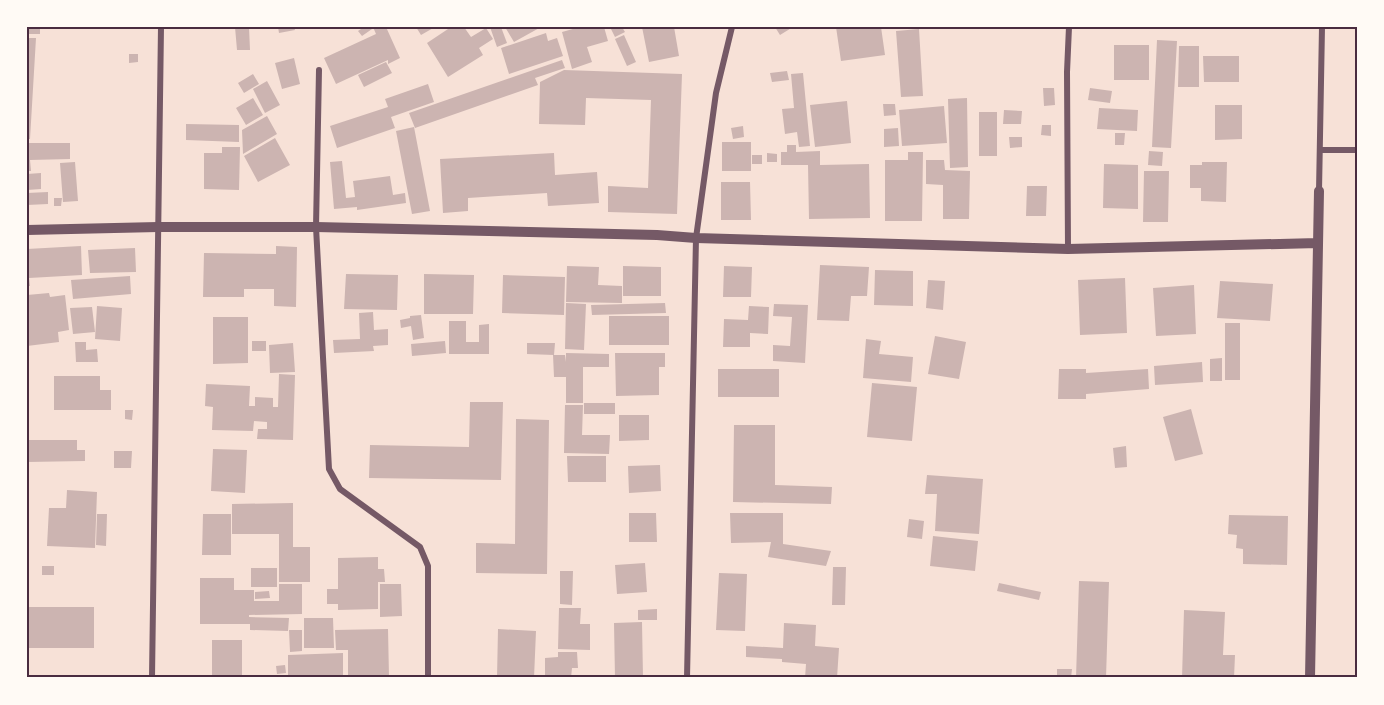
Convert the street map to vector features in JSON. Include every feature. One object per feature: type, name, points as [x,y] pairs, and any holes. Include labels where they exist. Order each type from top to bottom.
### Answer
[{"type":"street","points":[[152,678],[161,27]]},
{"type":"street","points":[[687,678],[696,237],[716,93],[732,27]]},
{"type":"street","points":[[1068,249],[1069,27]]},
{"type":"street","points":[[1310,678],[1322,27]]},
{"type":"street","points":[[319,70],[316,227],[329,468],[340,489],[420,547],[428,566],[428,678]]},
{"type":"street","points":[[1320,150],[1357,150]]},
{"type":"street","points":[[27,230],[316,227],[657,235],[1068,249],[1318,243]]},
{"type":"building","points":[[27,27],[40,27],[40,34],[27,34]]},
{"type":"building","points":[[235,27],[249,27],[250,50],[237,50]]},
{"type":"building","points":[[278,27],[294,27],[295,30],[279,33]]},
{"type":"building","points":[[364,27],[372,29],[362,36],[358,31]]},
{"type":"building","points":[[373,27],[386,27],[400,58],[388,64],[388,60],[336,84],[324,58],[376,34]]},
{"type":"building","points":[[416,27],[435,27],[421,35]]},
{"type":"building","points":[[451,27],[464,27],[471,37],[486,28],[493,39],[479,48],[483,55],[448,77],[427,43]]},
{"type":"building","points":[[490,27],[501,27],[507,43],[497,47]]},
{"type":"building","points":[[505,27],[541,27],[514,42]]},
{"type":"building","points":[[580,27],[604,27],[608,41],[587,47],[592,62],[572,69],[562,32]]},
{"type":"building","points":[[610,27],[622,27],[625,32],[615,37]]},
{"type":"building","points":[[642,27],[674,27],[679,56],[649,62]]},
{"type":"building","points":[[775,27],[793,27],[780,35]]},
{"type":"building","points":[[836,27],[881,27],[885,55],[841,61]]},
{"type":"building","points":[[919,29],[923,96],[901,97],[896,31]]},
{"type":"building","points":[[546,33],[548,41],[557,38],[563,56],[509,74],[501,48]]},
{"type":"building","points":[[624,35],[636,62],[627,66],[615,39]]},
{"type":"building","points":[[27,38],[36,38],[30,139],[27,139]]},
{"type":"building","points":[[1157,40],[1177,41],[1171,148],[1152,147]]},
{"type":"building","points":[[1114,45],[1149,45],[1149,80],[1114,80]]},
{"type":"building","points":[[1179,46],[1199,46],[1199,87],[1178,87]]},
{"type":"building","points":[[129,54],[138,54],[138,62],[129,63]]},
{"type":"building","points":[[1203,56],[1239,56],[1239,82],[1204,82]]},
{"type":"building","points":[[294,58],[300,84],[282,89],[275,63]]},
{"type":"building","points":[[562,60],[565,68],[535,78],[538,85],[415,128],[409,113]]},
{"type":"building","points":[[386,62],[392,73],[364,87],[358,75]]},
{"type":"building","points":[[564,70],[682,74],[677,214],[608,212],[608,186],[648,188],[651,100],[586,98],[585,125],[539,124],[540,82]]},
{"type":"building","points":[[787,71],[789,80],[772,82],[770,73]]},
{"type":"building","points":[[803,73],[810,146],[799,147],[797,132],[785,134],[782,109],[794,108],[791,74]]},
{"type":"building","points":[[253,74],[259,84],[244,93],[238,83]]},
{"type":"building","points":[[267,81],[280,105],[265,113],[253,89]]},
{"type":"building","points":[[428,84],[434,102],[391,117],[395,128],[337,148],[330,126],[388,107],[385,99]]},
{"type":"building","points":[[1043,88],[1054,88],[1055,105],[1044,106]]},
{"type":"building","points":[[1090,88],[1112,91],[1110,103],[1088,100]]},
{"type":"building","points":[[253,98],[263,115],[246,125],[236,108]]},
{"type":"building","points":[[967,98],[968,167],[950,168],[948,99]]},
{"type":"building","points":[[847,101],[851,143],[815,147],[810,105]]},
{"type":"building","points":[[883,104],[895,104],[896,115],[884,116]]},
{"type":"building","points":[[1215,105],[1242,105],[1242,139],[1215,140]]},
{"type":"building","points":[[944,106],[947,143],[902,146],[899,110]]},
{"type":"building","points":[[1099,108],[1138,110],[1137,131],[1097,129]]},
{"type":"building","points":[[1004,110],[1022,111],[1021,124],[1003,124]]},
{"type":"building","points":[[979,112],[997,112],[997,156],[979,156]]},
{"type":"building","points":[[267,116],[277,134],[243,154],[242,130]]},
{"type":"building","points":[[186,124],[239,125],[239,142],[186,140]]},
{"type":"building","points":[[1042,125],[1051,125],[1051,136],[1041,135]]},
{"type":"building","points":[[743,126],[744,137],[733,139],[731,128]]},
{"type":"building","points":[[414,127],[430,211],[412,214],[396,131]]},
{"type":"building","points":[[898,128],[899,146],[884,147],[884,129]]},
{"type":"building","points":[[1115,133],[1125,133],[1124,145],[1115,145]]},
{"type":"building","points":[[1009,137],[1022,137],[1022,147],[1010,148]]},
{"type":"building","points":[[275,138],[290,165],[258,182],[244,156]]},
{"type":"building","points":[[722,142],[751,142],[751,171],[722,171]]},
{"type":"building","points":[[27,143],[70,143],[70,159],[30,160],[31,171],[27,171]]},
{"type":"building","points":[[787,145],[796,145],[796,152],[820,151],[820,165],[869,164],[870,218],[809,219],[808,165],[781,165],[781,152],[787,152]]},
{"type":"building","points":[[222,147],[240,147],[239,190],[204,189],[204,153],[222,153]]},
{"type":"building","points":[[1149,151],[1163,152],[1162,166],[1148,165]]},
{"type":"building","points":[[908,152],[923,152],[922,221],[885,221],[885,160],[908,160]]},
{"type":"building","points":[[554,153],[555,175],[597,172],[599,203],[548,206],[547,193],[468,198],[468,211],[443,213],[440,159]]},
{"type":"building","points":[[767,153],[777,154],[777,162],[767,162]]},
{"type":"building","points":[[752,155],[762,155],[762,164],[752,164]]},
{"type":"building","points":[[926,160],[944,160],[945,170],[970,171],[969,219],[943,219],[943,185],[926,184]]},
{"type":"building","points":[[342,161],[346,198],[355,197],[353,181],[390,176],[393,195],[405,193],[406,203],[357,210],[357,207],[334,209],[330,162]]},
{"type":"building","points":[[75,162],[78,201],[63,202],[60,163]]},
{"type":"building","points":[[1202,162],[1227,162],[1226,202],[1201,201],[1201,188],[1190,188],[1190,165],[1202,165]]},
{"type":"building","points":[[1104,164],[1138,165],[1138,209],[1103,208]]},
{"type":"building","points":[[1144,171],[1169,171],[1168,222],[1143,222]]},
{"type":"building","points":[[41,173],[41,189],[27,190],[27,174]]},
{"type":"building","points":[[721,182],[750,182],[751,220],[721,220]]},
{"type":"building","points":[[1027,186],[1047,186],[1046,216],[1026,216]]},
{"type":"building","points":[[48,192],[48,204],[27,205],[27,193]]},
{"type":"building","points":[[54,198],[62,198],[61,206],[54,206]]},
{"type":"building","points":[[81,246],[82,275],[29,278],[30,286],[27,286],[27,249]]},
{"type":"building","points":[[276,246],[297,247],[296,307],[274,306],[274,289],[244,289],[244,297],[203,297],[204,253],[276,254]]},
{"type":"building","points":[[135,248],[136,272],[90,273],[88,250]]},
{"type":"building","points":[[820,265],[869,267],[867,296],[851,296],[849,321],[817,320]]},
{"type":"building","points":[[567,266],[599,267],[598,285],[622,286],[622,303],[566,302]]},
{"type":"building","points":[[623,266],[661,267],[661,296],[623,296]]},
{"type":"building","points":[[724,266],[752,267],[751,297],[723,297]]},
{"type":"building","points":[[875,270],[913,271],[913,306],[874,305]]},
{"type":"building","points":[[346,274],[398,275],[397,310],[344,309]]},
{"type":"building","points":[[424,274],[474,275],[473,314],[424,314]]},
{"type":"building","points":[[503,275],[565,277],[564,315],[502,313]]},
{"type":"building","points":[[130,276],[131,294],[73,299],[71,280]]},
{"type":"building","points":[[1125,278],[1127,333],[1080,335],[1078,280]]},
{"type":"building","points":[[928,280],[945,281],[943,310],[926,308]]},
{"type":"building","points":[[1220,281],[1273,284],[1270,321],[1217,318]]},
{"type":"building","points":[[1194,285],[1196,334],[1156,336],[1153,288]]},
{"type":"building","points":[[49,293],[50,297],[65,295],[69,330],[58,332],[59,342],[27,346],[27,295]]},
{"type":"building","points":[[566,303],[586,304],[584,350],[565,349]]},
{"type":"building","points":[[665,303],[666,313],[592,315],[591,305]]},
{"type":"building","points":[[774,304],[808,305],[805,363],[773,361],[773,345],[790,346],[792,317],[773,316]]},
{"type":"building","points":[[97,306],[122,308],[120,341],[95,339]]},
{"type":"building","points":[[749,306],[769,307],[768,334],[750,333],[750,347],[723,347],[724,319],[748,320]]},
{"type":"building","points":[[92,307],[95,332],[73,334],[70,308]]},
{"type":"building","points":[[373,312],[374,330],[388,329],[388,345],[373,346],[374,351],[334,353],[333,340],[360,339],[359,313]]},
{"type":"building","points":[[421,315],[424,338],[413,340],[411,326],[401,328],[400,320]]},
{"type":"building","points":[[609,316],[669,316],[669,345],[609,345]]},
{"type":"building","points":[[213,317],[248,317],[248,363],[213,364]]},
{"type":"building","points":[[449,321],[466,321],[466,342],[479,342],[479,325],[489,324],[489,354],[449,354]]},
{"type":"building","points":[[1225,323],[1240,323],[1240,380],[1225,380]]},
{"type":"building","points":[[935,336],[966,342],[959,379],[928,374]]},
{"type":"building","points":[[866,339],[881,341],[879,354],[913,357],[911,382],[863,378]]},
{"type":"building","points":[[252,341],[266,341],[266,351],[252,351]]},
{"type":"building","points":[[445,341],[446,353],[412,356],[411,344]]},
{"type":"building","points":[[75,342],[86,342],[86,350],[97,349],[98,362],[76,362]]},
{"type":"building","points":[[293,343],[295,372],[270,373],[269,345]]},
{"type":"building","points":[[527,343],[555,343],[554,355],[527,354]]},
{"type":"building","points":[[566,353],[609,354],[609,367],[583,367],[583,403],[566,403],[566,377],[554,377],[553,355],[565,355],[566,362]]},
{"type":"building","points":[[615,353],[665,353],[665,367],[659,367],[659,395],[616,396]]},
{"type":"building","points":[[1222,358],[1222,381],[1210,381],[1210,359]]},
{"type":"building","points":[[1202,362],[1203,382],[1155,385],[1154,366]]},
{"type":"building","points":[[718,369],[779,369],[779,397],[718,397]]},
{"type":"building","points":[[1059,369],[1086,369],[1086,373],[1148,369],[1149,389],[1086,394],[1086,399],[1058,399]]},
{"type":"building","points":[[279,374],[295,375],[293,440],[257,439],[258,429],[267,429],[267,422],[254,421],[253,431],[212,430],[213,407],[205,406],[206,384],[250,386],[249,406],[255,406],[255,397],[273,398],[273,407],[278,407]]},
{"type":"building","points":[[54,376],[100,376],[100,390],[111,390],[111,410],[54,410]]},
{"type":"building","points":[[872,383],[917,387],[912,441],[867,437]]},
{"type":"building","points":[[470,402],[503,402],[501,480],[369,478],[370,445],[469,447]]},
{"type":"building","points":[[584,403],[615,403],[615,414],[584,414]]},
{"type":"building","points":[[565,405],[583,405],[582,435],[610,435],[609,454],[564,453]]},
{"type":"building","points":[[1191,409],[1203,454],[1175,461],[1163,417]]},
{"type":"building","points":[[125,410],[133,410],[132,420],[125,419]]},
{"type":"building","points":[[619,415],[649,415],[649,440],[619,441]]},
{"type":"building","points":[[516,419],[549,420],[547,574],[476,573],[476,543],[515,544]]},
{"type":"building","points":[[734,425],[775,425],[775,485],[832,487],[831,504],[733,502]]},
{"type":"building","points":[[27,440],[77,440],[77,450],[85,450],[85,461],[27,462]]},
{"type":"building","points":[[1126,446],[1127,467],[1115,468],[1113,448]]},
{"type":"building","points":[[213,449],[247,450],[245,493],[211,491]]},
{"type":"building","points":[[114,451],[132,451],[131,468],[114,468]]},
{"type":"building","points":[[567,456],[606,456],[606,482],[568,482]]},
{"type":"building","points":[[660,465],[661,491],[629,493],[628,466]]},
{"type":"building","points":[[927,475],[983,479],[979,534],[935,531],[937,494],[925,494]]},
{"type":"building","points":[[67,490],[97,492],[95,548],[47,546],[49,508],[66,508]]},
{"type":"building","points":[[293,503],[293,547],[310,547],[310,582],[279,582],[279,534],[232,534],[232,504]]},
{"type":"building","points":[[629,513],[656,513],[657,542],[629,542]]},
{"type":"building","points":[[730,513],[783,513],[783,544],[831,551],[826,566],[768,557],[771,542],[731,543]]},
{"type":"building","points":[[97,514],[107,514],[106,546],[96,545]]},
{"type":"building","points":[[203,514],[231,514],[231,555],[202,555]]},
{"type":"building","points":[[1229,515],[1288,516],[1287,565],[1243,564],[1243,549],[1236,548],[1237,535],[1228,534]]},
{"type":"building","points":[[909,519],[924,521],[922,539],[907,537]]},
{"type":"building","points":[[933,536],[978,541],[975,571],[930,566]]},
{"type":"building","points":[[378,557],[378,569],[384,569],[385,582],[378,582],[378,609],[338,610],[338,604],[327,604],[327,589],[338,589],[338,558]]},
{"type":"building","points":[[645,563],[647,592],[617,594],[615,565]]},
{"type":"building","points":[[42,566],[54,566],[54,575],[42,575]]},
{"type":"building","points":[[833,567],[846,567],[845,605],[832,605]]},
{"type":"building","points":[[251,568],[277,568],[277,587],[251,587]]},
{"type":"building","points":[[560,571],[573,571],[572,605],[560,604]]},
{"type":"building","points":[[719,573],[747,574],[745,631],[716,630]]},
{"type":"building","points":[[200,578],[234,578],[234,590],[254,590],[254,601],[279,601],[279,584],[302,584],[302,614],[249,615],[249,617],[289,618],[288,631],[250,630],[250,624],[200,624]]},
{"type":"building","points":[[1079,581],[1109,582],[1106,678],[1076,678]]},
{"type":"building","points":[[999,583],[1041,592],[1039,600],[997,591]]},
{"type":"building","points":[[380,584],[401,584],[402,616],[380,617]]},
{"type":"building","points":[[269,591],[270,598],[255,599],[255,592]]},
{"type":"building","points":[[27,607],[94,607],[94,648],[27,648]]},
{"type":"building","points":[[559,608],[581,608],[580,624],[590,624],[590,650],[558,649]]},
{"type":"building","points":[[657,609],[657,620],[638,620],[638,610]]},
{"type":"building","points":[[1184,610],[1225,612],[1223,655],[1235,655],[1234,678],[1182,678]]},
{"type":"building","points":[[304,618],[333,618],[334,648],[304,648]]},
{"type":"building","points":[[642,622],[643,678],[615,678],[614,623]]},
{"type":"building","points":[[784,623],[816,625],[815,646],[839,648],[837,678],[805,678],[806,664],[782,662],[782,659],[746,657],[746,646],[783,648]]},
{"type":"building","points":[[388,629],[389,677],[348,678],[348,650],[336,650],[335,630]]},
{"type":"building","points":[[498,629],[536,631],[534,678],[497,678]]},
{"type":"building","points":[[289,630],[302,630],[302,651],[290,652]]},
{"type":"building","points":[[212,640],[242,640],[242,678],[212,678]]},
{"type":"building","points":[[558,652],[577,652],[578,668],[572,668],[571,678],[545,678],[545,658],[558,657]]},
{"type":"building","points":[[343,653],[343,678],[288,678],[288,655]]},
{"type":"building","points":[[285,665],[286,673],[277,674],[276,666]]},
{"type":"building","points":[[1057,669],[1072,669],[1071,678],[1057,678]]}]
